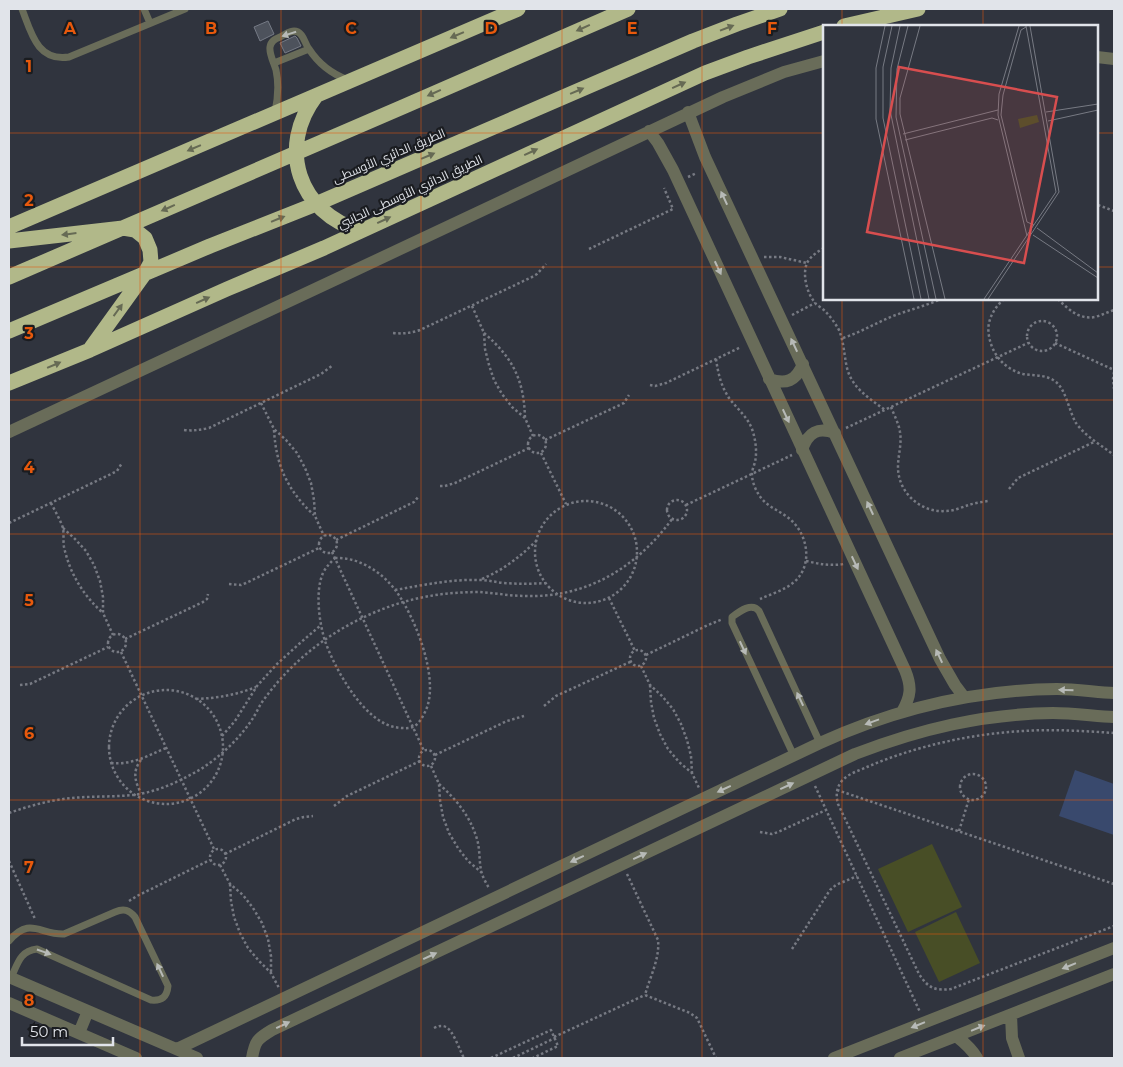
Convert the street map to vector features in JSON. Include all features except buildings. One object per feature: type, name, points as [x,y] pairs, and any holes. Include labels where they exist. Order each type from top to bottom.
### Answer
[{"type":"highway","points":[[9,228],[518,9]]},
{"type":"highway","points":[[9,277],[628,9]]},
{"type":"highway","name":"الطريق الدائري الأوسطى","points":[[9,331],[210,246],[316,204],[693,41],[780,9]]},
{"type":"highway","points":[[848,25],[918,9]]},
{"type":"highway","name":"الطريق الدائري الأوسطى الجانبي","points":[[9,383],[90,350],[324,248],[705,73],[823,32]]},
{"type":"highway","points":[[316,96],[307,108],[296,138],[296,154],[300,175],[304,185],[322,210],[336,221],[360,231]]},
{"type":"highway","points":[[9,241],[123,228],[135,230],[145,238],[150,250],[151,262],[145,274],[90,350]]},
{"type":"street","points":[[1098,57],[1114,59]]},
{"type":"street","points":[[9,432],[688,112],[752,84],[784,72],[823,61]]},
{"type":"street","points":[[688,112],[705,157],[940,659],[964,697]]},
{"type":"street","points":[[649,131],[673,170],[909,680],[910,691],[902,712]]},
{"type":"street","points":[[769,379],[777,382],[786,382],[800,372],[803,364]]},
{"type":"street","points":[[802,450],[805,441],[810,435],[818,431],[827,430],[835,433]]},
{"type":"street","points":[[177,1049],[820,743],[873,721],[933,703],[1004,692],[1056,689],[1114,693]]},
{"type":"street","points":[[252,1058],[255,1045],[262,1036],[272,1030],[855,754],[908,735],[969,721],[1024,714],[1054,713],[1114,717]]},
{"type":"street","points":[[834,1058],[1114,948]]},
{"type":"street","points":[[900,1058],[1114,974]]},
{"type":"street","points":[[10,977],[197,1058]]},
{"type":"street","points":[[9,1003],[136,1058]]},
{"type":"street","points":[[78,1034],[88,1011]]},
{"type":"street","points":[[1011,1015],[1012,1038],[1019,1058]]},
{"type":"street","points":[[956,1036],[973,1051],[977,1058]]},
{"type":"lane","points":[[22,9],[40,49],[47,54],[61,58],[69,57],[185,9]]},
{"type":"lane","points":[[144,9],[150,23]]},
{"type":"lane","points":[[275,113],[278,88],[277,73],[270,52],[271,43],[291,32],[301,35],[320,63],[334,74],[350,81]]},
{"type":"lane","points":[[274,63],[309,49]]},
{"type":"lane","points":[[794,756],[732,623],[732,617],[735,614],[749,607],[753,606],[759,611],[820,743]]},
{"type":"lane","points":[[9,942],[14,935],[30,927],[56,934],[64,934],[120,910],[126,910],[132,912],[136,917],[168,986],[168,993],[158,1001],[151,1000],[38,949],[30,950],[24,954],[10,977]]},
{"type":"path","points":[[686,178],[697,173]]},
{"type":"path","points":[[590,249],[673,209],[664,188]]},
{"type":"path","points":[[1098,206],[1114,211]]},
{"type":"path","points":[[823,249],[807,263],[806,284],[815,303],[832,318],[842,338],[847,369],[851,379],[857,388],[885,410]]},
{"type":"path","points":[[752,258],[780,257],[807,263]]},
{"type":"path","points":[[393,333],[411,333],[420,330],[532,277],[546,264]]},
{"type":"path","points":[[842,338],[859,333],[908,310],[926,306],[939,300]]},
{"type":"path","points":[[1003,300],[997,306],[990,319],[988,332],[990,346],[997,358],[1008,368],[1022,374],[1047,377],[1056,382],[1063,390],[1070,412],[1076,423],[1094,442],[1114,455]]},
{"type":"path","points":[[1059,300],[1074,314],[1084,317],[1095,317],[1114,310]]},
{"type":"path","points":[[781,318],[793,315],[815,303]]},
{"type":"path","points":[[472,306],[484,333],[485,349],[494,380],[512,407],[525,418]]},
{"type":"path","points":[[1044,321],[1054,327],[1057,338],[1052,348],[1042,352],[1031,347],[1028,343],[1026,338],[1027,332],[1034,323],[1044,321]]},
{"type":"path","points":[[484,333],[507,356],[515,370],[521,385],[525,418],[533,436]]},
{"type":"path","points":[[650,385],[666,383],[752,342]]},
{"type":"path","points":[[835,433],[1028,343]]},
{"type":"path","points":[[1055,343],[1114,371],[1114,389]]},
{"type":"path","points":[[716,359],[722,385],[747,419],[753,431],[756,445],[756,460],[752,474],[754,485],[768,505],[791,520],[801,532],[806,546],[806,561],[802,572],[795,582],[759,600],[753,606]]},
{"type":"path","points":[[184,430],[192,431],[209,428],[321,374],[333,365]]},
{"type":"path","points":[[545,440],[624,403],[629,395]]},
{"type":"path","points":[[261,403],[274,429],[291,447],[305,468],[311,483],[315,516],[324,536]]},
{"type":"path","points":[[891,407],[900,431],[901,444],[898,468],[900,481],[905,492],[914,501],[924,508],[936,511],[948,511],[988,501]]},
{"type":"path","points":[[274,429],[278,462],[284,478],[303,505],[315,516]]},
{"type":"path","points":[[533,436],[540,436],[545,440],[546,445],[541,452],[536,454],[529,448],[529,439],[533,436]]},
{"type":"path","points":[[1009,489],[1018,478],[1094,442]]},
{"type":"path","points":[[440,486],[455,483],[529,448]]},
{"type":"path","points":[[686,505],[802,450]]},
{"type":"path","points":[[541,452],[566,504]]},
{"type":"path","points":[[9,523],[117,471],[122,463]]},
{"type":"path","points":[[336,540],[414,502],[420,496]]},
{"type":"path","points":[[581,500],[596,501],[610,506],[623,516],[632,528],[637,542],[637,558],[634,570],[628,582],[609,598],[583,603],[570,600],[558,594],[546,583],[540,573],[535,551],[537,540],[543,525],[553,513],[566,504],[581,500]]},
{"type":"path","points":[[671,500],[682,500],[686,505],[686,515],[682,518],[677,520],[668,516],[667,504],[671,500]]},
{"type":"path","points":[[51,503],[63,528],[67,560],[73,576],[81,590],[103,613],[113,635]]},
{"type":"path","points":[[9,813],[30,806],[64,799],[141,793],[181,780],[202,768],[222,753],[238,737],[282,677],[302,657],[325,639],[362,617],[402,602],[455,592],[542,596],[580,589],[619,571],[637,558],[662,533],[672,519]]},
{"type":"path","points":[[63,528],[86,551],[94,566],[100,581],[103,613]]},
{"type":"path","points":[[324,536],[330,536],[336,540],[335,549],[332,552],[323,552],[319,548],[318,543],[324,536]]},
{"type":"path","points":[[480,580],[496,573],[511,563],[537,540]]},
{"type":"path","points":[[229,584],[241,585],[246,583],[319,548]]},
{"type":"path","points":[[332,552],[424,751]]},
{"type":"path","points":[[335,558],[352,559],[369,567],[395,590],[413,622],[421,642],[427,663],[430,685],[427,709],[421,719],[413,727],[402,728],[390,726],[380,721],[356,697],[343,679],[332,660],[325,639],[321,625],[319,597],[323,573],[335,558]]},
{"type":"path","points":[[806,561],[830,565],[854,561]]},
{"type":"path","points":[[395,590],[452,581],[480,580],[524,584],[546,583]]},
{"type":"path","points":[[125,639],[203,602],[207,599],[208,594]]},
{"type":"path","points":[[609,598],[635,651]]},
{"type":"path","points":[[646,655],[708,625],[724,618],[732,617]]},
{"type":"path","points":[[222,736],[235,721],[258,686],[321,625]]},
{"type":"path","points":[[121,652],[111,651],[108,647],[109,638],[113,635],[119,635],[125,639]]},
{"type":"path","points":[[121,652],[126,644],[125,639]]},
{"type":"path","points":[[20,686],[30,684],[108,647]]},
{"type":"path","points":[[630,662],[630,655],[635,651],[639,650],[646,655]]},
{"type":"path","points":[[121,652],[214,850]]},
{"type":"path","points":[[630,662],[635,666],[641,666],[646,662],[646,655]]},
{"type":"path","points":[[544,706],[556,696],[630,662]]},
{"type":"path","points":[[641,666],[650,685],[673,709],[682,724],[688,740],[692,773],[704,799]]},
{"type":"path","points":[[650,685],[650,702],[660,734],[668,749],[692,773]]},
{"type":"path","points":[[196,699],[212,699],[227,696],[258,686]]},
{"type":"path","points":[[169,690],[183,693],[196,699],[208,709],[217,722],[222,736],[222,753],[219,767],[212,780],[202,791],[190,799],[171,804],[162,804],[143,800],[124,787],[116,776],[111,763],[110,737],[120,712],[130,702],[155,691],[169,690]]},
{"type":"path","points":[[435,755],[507,721],[524,716]]},
{"type":"path","points":[[1114,733],[1060,730],[1024,731],[987,734],[951,741],[881,762],[846,778],[840,783],[836,797],[919,974],[924,982],[932,988],[951,989],[1114,926]]},
{"type":"path","points":[[111,763],[122,764],[132,762],[166,748]]},
{"type":"path","points":[[424,751],[432,751],[435,755],[435,761],[430,766],[424,766],[420,761],[420,755],[424,751]]},
{"type":"path","points":[[141,793],[135,775],[136,766],[142,758]]},
{"type":"path","points":[[334,806],[347,796],[420,761]]},
{"type":"path","points":[[430,766],[439,784],[443,817],[449,833],[458,848],[481,872],[494,899]]},
{"type":"path","points":[[969,774],[979,775],[986,784],[984,794],[975,800],[969,799],[962,792],[960,787],[961,781],[969,774]]},
{"type":"path","points":[[810,775],[924,1023]]},
{"type":"path","points":[[439,784],[457,801],[470,822],[477,838],[481,872]]},
{"type":"path","points":[[837,790],[1114,884]]},
{"type":"path","points":[[959,831],[969,799]]},
{"type":"path","points":[[760,832],[772,834],[778,832],[826,810]]},
{"type":"path","points":[[225,854],[296,820],[313,816]]},
{"type":"path","points":[[218,848],[223,850],[225,854],[225,860],[220,864],[214,864],[210,860],[210,854],[218,848]]},
{"type":"path","points":[[120,910],[137,896],[210,860]]},
{"type":"path","points":[[9,861],[39,928]]},
{"type":"path","points":[[220,864],[230,884],[253,908],[262,923],[268,939],[271,973]]},
{"type":"path","points":[[513,1058],[645,994],[657,957],[658,940],[623,864]]},
{"type":"path","points":[[792,949],[830,890],[836,885],[857,876]]},
{"type":"path","points":[[230,884],[234,917],[240,933],[248,948],[271,973],[284,998]]},
{"type":"path","points":[[645,994],[690,1013],[696,1018],[716,1058]]},
{"type":"path","points":[[434,1028],[445,1026],[450,1030],[464,1058]]},
{"type":"path","points":[[491,1058],[551,1030],[558,1046],[532,1058]]},
{"type":"green space","points":[[932,844],[962,907],[908,932],[878,869]]},
{"type":"green space","points":[[956,912],[980,963],[939,982],[915,932]]},
{"type":"water","points":[[1075,770],[1114,784],[1114,835],[1059,816]]}]
